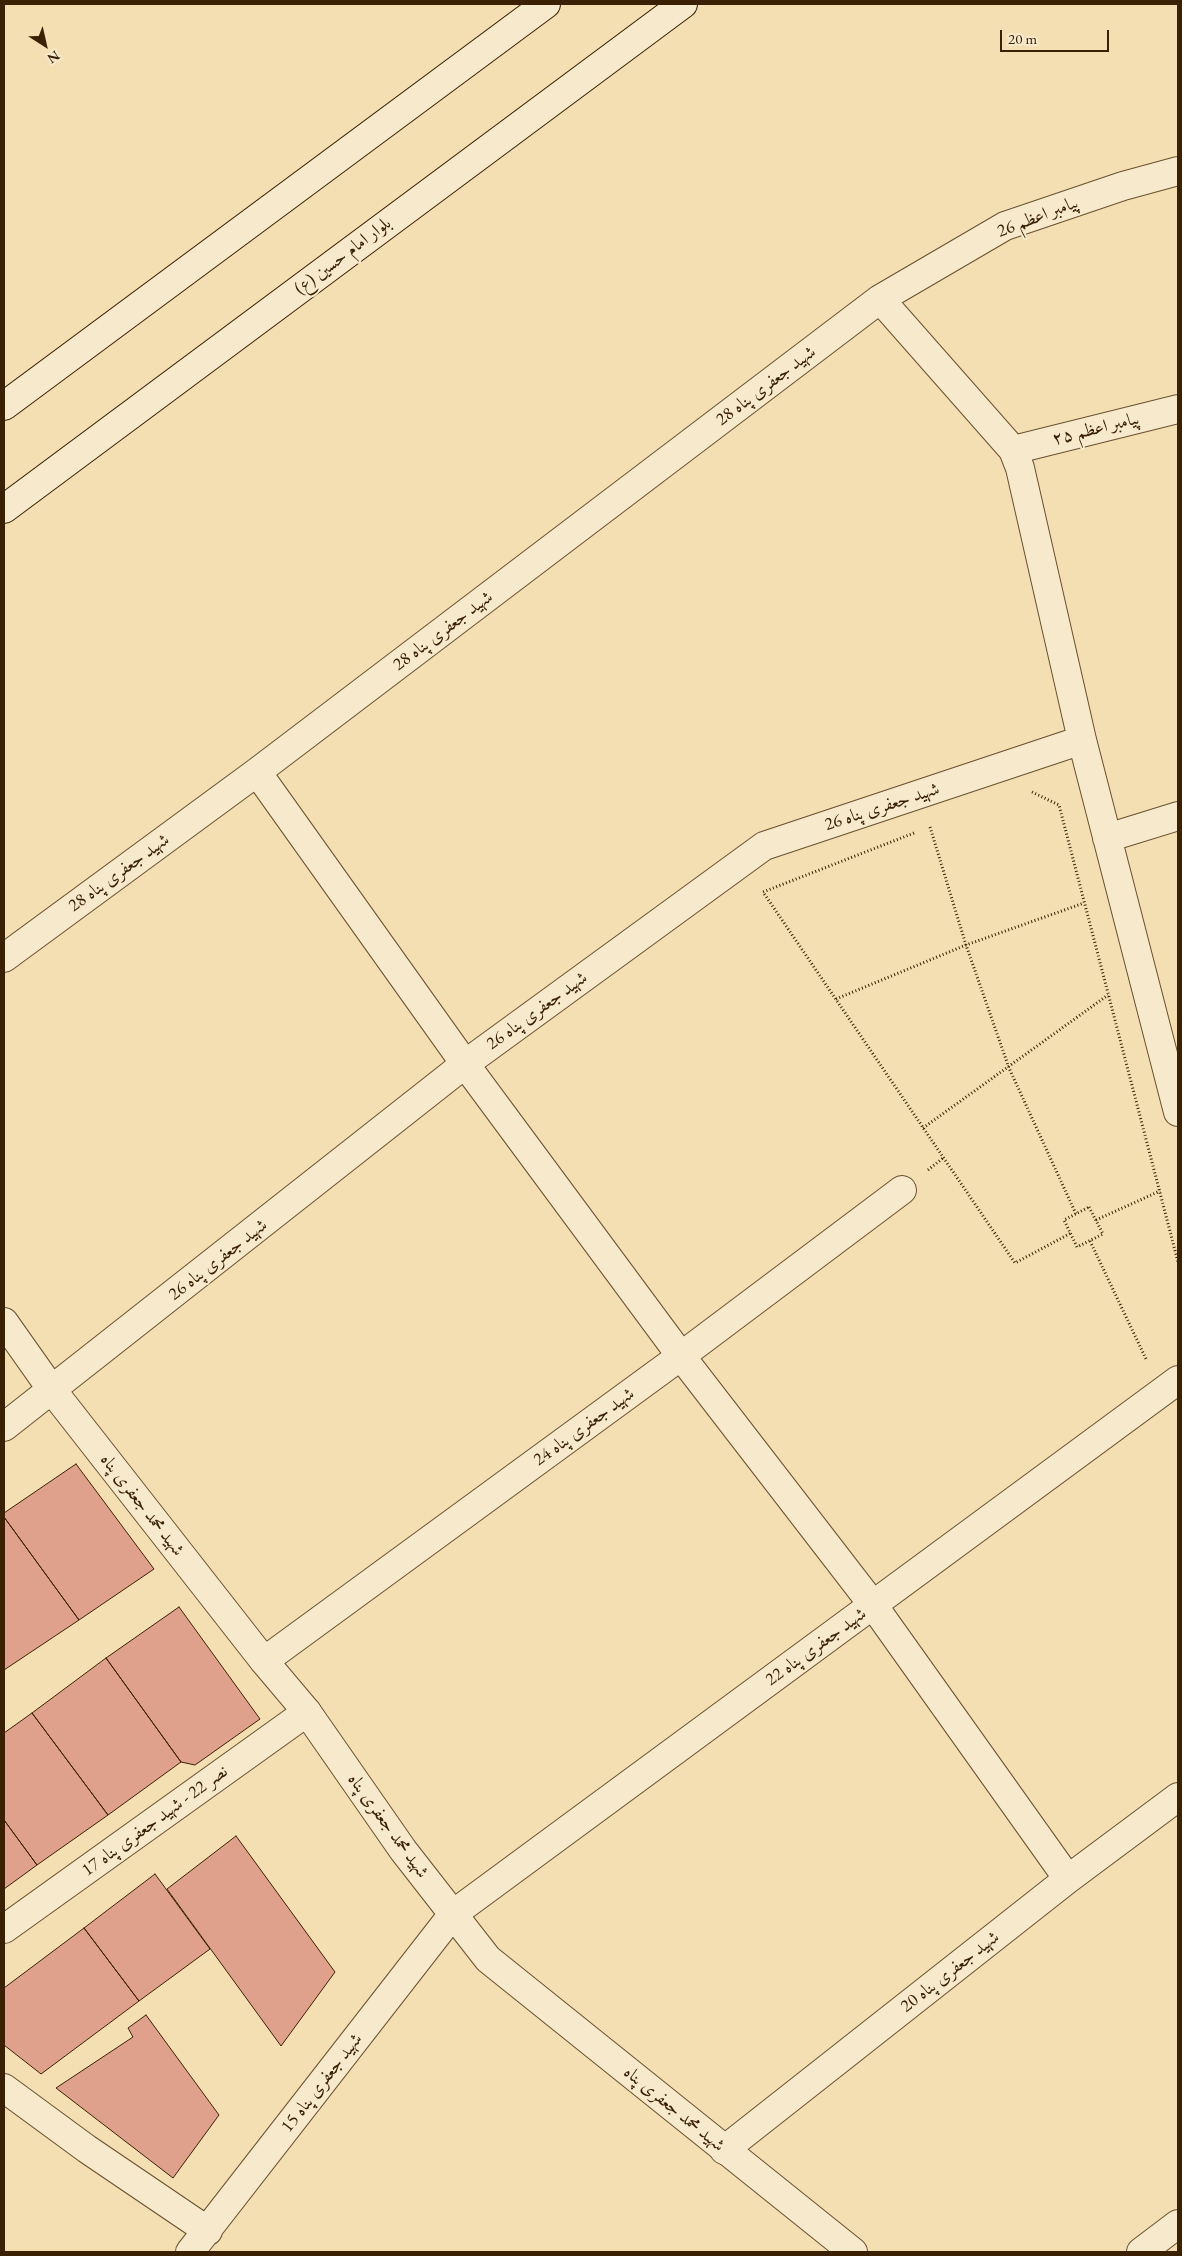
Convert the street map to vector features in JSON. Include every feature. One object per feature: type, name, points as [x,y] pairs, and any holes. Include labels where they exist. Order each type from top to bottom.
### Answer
[{"type":"street","points":[[4,406],[546,4]]},
{"type":"street","name":"بلوار امام حسین (ع)","points":[[4,509],[683,4]]},
{"type":"street","name":"پیامبر اعظم 26","points":[[880,299],[1005,226],[1123,186],[1178,171]]},
{"type":"street","points":[[880,299],[1013,450],[1020,468],[1082,740],[1178,1112]]},
{"type":"street","name":"شهید جعفری پناه 28","points":[[4,958],[257,772],[880,299]]},
{"type":"street","name":"پیامبر اعظم ۲۵","points":[[1013,450],[1178,409]]},
{"type":"street","name":"شهید جعفری پناه 26","points":[[4,1427],[465,1064],[764,846],[1082,740]]},
{"type":"street","points":[[257,772],[465,1064],[681,1356],[873,1605],[1068,1880]]},
{"type":"street","points":[[1107,838],[1178,816]]},
{"type":"street","name":"شهید جعفری پناه 24","points":[[264,1661],[681,1356],[902,1190]]},
{"type":"street","name":"شهید محمد جعفری پناه","points":[[4,1322],[52,1390],[264,1661],[307,1712],[404,1850],[488,1959],[853,2252]]},
{"type":"street","name":"شهید جعفری پناه 22","points":[[453,1914],[1178,1380]]},
{"type":"street","name":"نصر 22 - شهید جعفری پناه 17","points":[[4,1929],[307,1712]]},
{"type":"street","name":"شهید جعفری پناه 20","points":[[724,2150],[1068,1880],[1178,1798]]},
{"type":"street","name":"شهید جعفری پناه 15","points":[[190,2252],[453,1914]]},
{"type":"street","points":[[4,2088],[87,2149],[208,2231]]},
{"type":"street","points":[[1141,2252],[1178,2224]]},
{"type":"path","points":[[1027,790],[1059,805],[1178,1262]]},
{"type":"path","points":[[939,824],[763,892],[1015,1263],[1071,1234]]},
{"type":"path","points":[[930,827],[966,945],[1009,1068],[1076,1214]]},
{"type":"path","points":[[836,999],[966,945],[1084,903]]},
{"type":"path","points":[[923,1128],[1108,995]]},
{"type":"path","points":[[1096,1220],[1160,1191]]},
{"type":"path","points":[[1089,1207],[1103,1234],[1077,1247],[1064,1220],[1076,1214],[1089,1207]]},
{"type":"path","points":[[1090,1241],[1151,1369]]},
{"type":"building","points":[[76,1464],[154,1569],[79,1620],[4,1517],[4,1513]]},
{"type":"building","points":[[4,1517],[79,1620],[4,1670]]},
{"type":"building","points":[[179,1607],[260,1719],[195,1765],[181,1762],[106,1658]]},
{"type":"building","points":[[106,1658],[181,1762],[108,1815],[32,1713]]},
{"type":"building","points":[[32,1713],[108,1815],[37,1865],[4,1820],[4,1733]]},
{"type":"building","points":[[4,1820],[37,1865],[4,1889]]},
{"type":"building","points":[[236,1836],[335,1972],[281,2046],[167,1889]]},
{"type":"building","points":[[155,1874],[210,1949],[139,2001],[84,1928]]},
{"type":"building","points":[[84,1928],[139,2001],[41,2074],[4,2045],[4,1988]]},
{"type":"building","points":[[146,2015],[219,2115],[173,2178],[56,2088],[133,2037],[128,2028]]}]
